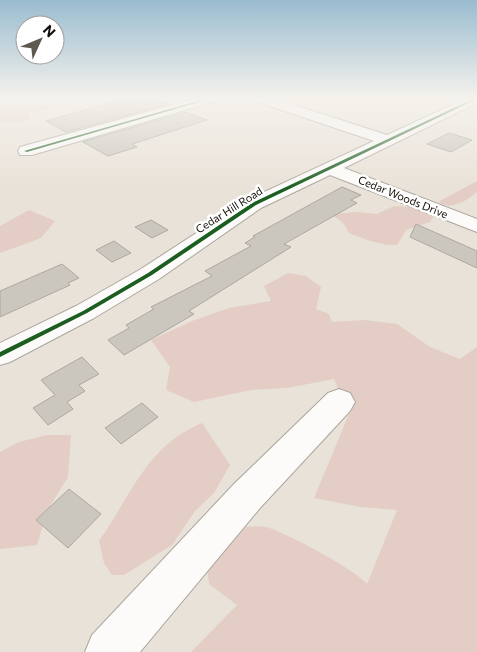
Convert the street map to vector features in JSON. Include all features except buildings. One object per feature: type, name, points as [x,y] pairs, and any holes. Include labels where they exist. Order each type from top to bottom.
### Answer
[{"type":"street","points":[[26,151],[105,128]]},
{"type":"street","points":[[353,128],[388,140]]},
{"type":"street","name":"Cedar Hill Road","points":[[0,355],[85,312],[150,274],[254,204],[412,128]]},
{"type":"street","name":"Cedar Woods Drive","points":[[329,168],[477,226]]},
{"type":"street","points":[[109,652],[247,496],[339,402]]},
{"type":"shaded area","points":[[477,181],[477,192],[468,199],[448,206],[438,202]]},
{"type":"shaded area","points":[[394,206],[411,207],[435,214],[430,222],[406,230],[397,245],[387,245],[349,233],[344,224],[332,214],[357,212],[377,214]]},
{"type":"shaded area","points":[[29,210],[55,221],[41,238],[0,253],[0,226]]},
{"type":"shaded area","points":[[288,273],[306,276],[321,287],[316,309],[329,314],[332,322],[364,320],[397,324],[430,347],[460,359],[477,347],[477,652],[191,652],[237,605],[209,584],[207,568],[227,529],[257,526],[275,530],[336,561],[367,584],[397,510],[360,507],[314,498],[349,414],[334,379],[287,388],[251,390],[194,402],[166,390],[170,367],[151,340],[192,321],[229,308],[271,301],[264,286]]},
{"type":"shaded area","points":[[202,423],[230,465],[214,493],[195,511],[172,545],[124,575],[112,575],[104,563],[99,541],[153,459],[183,433]]},
{"type":"shaded area","points":[[47,435],[71,435],[68,477],[47,511],[37,545],[0,549],[0,452],[19,442]]},
{"type":"cycle path","points":[[26,151],[105,128]]},
{"type":"cycle path","points":[[0,355],[85,312],[150,274],[254,204],[413,128]]}]
